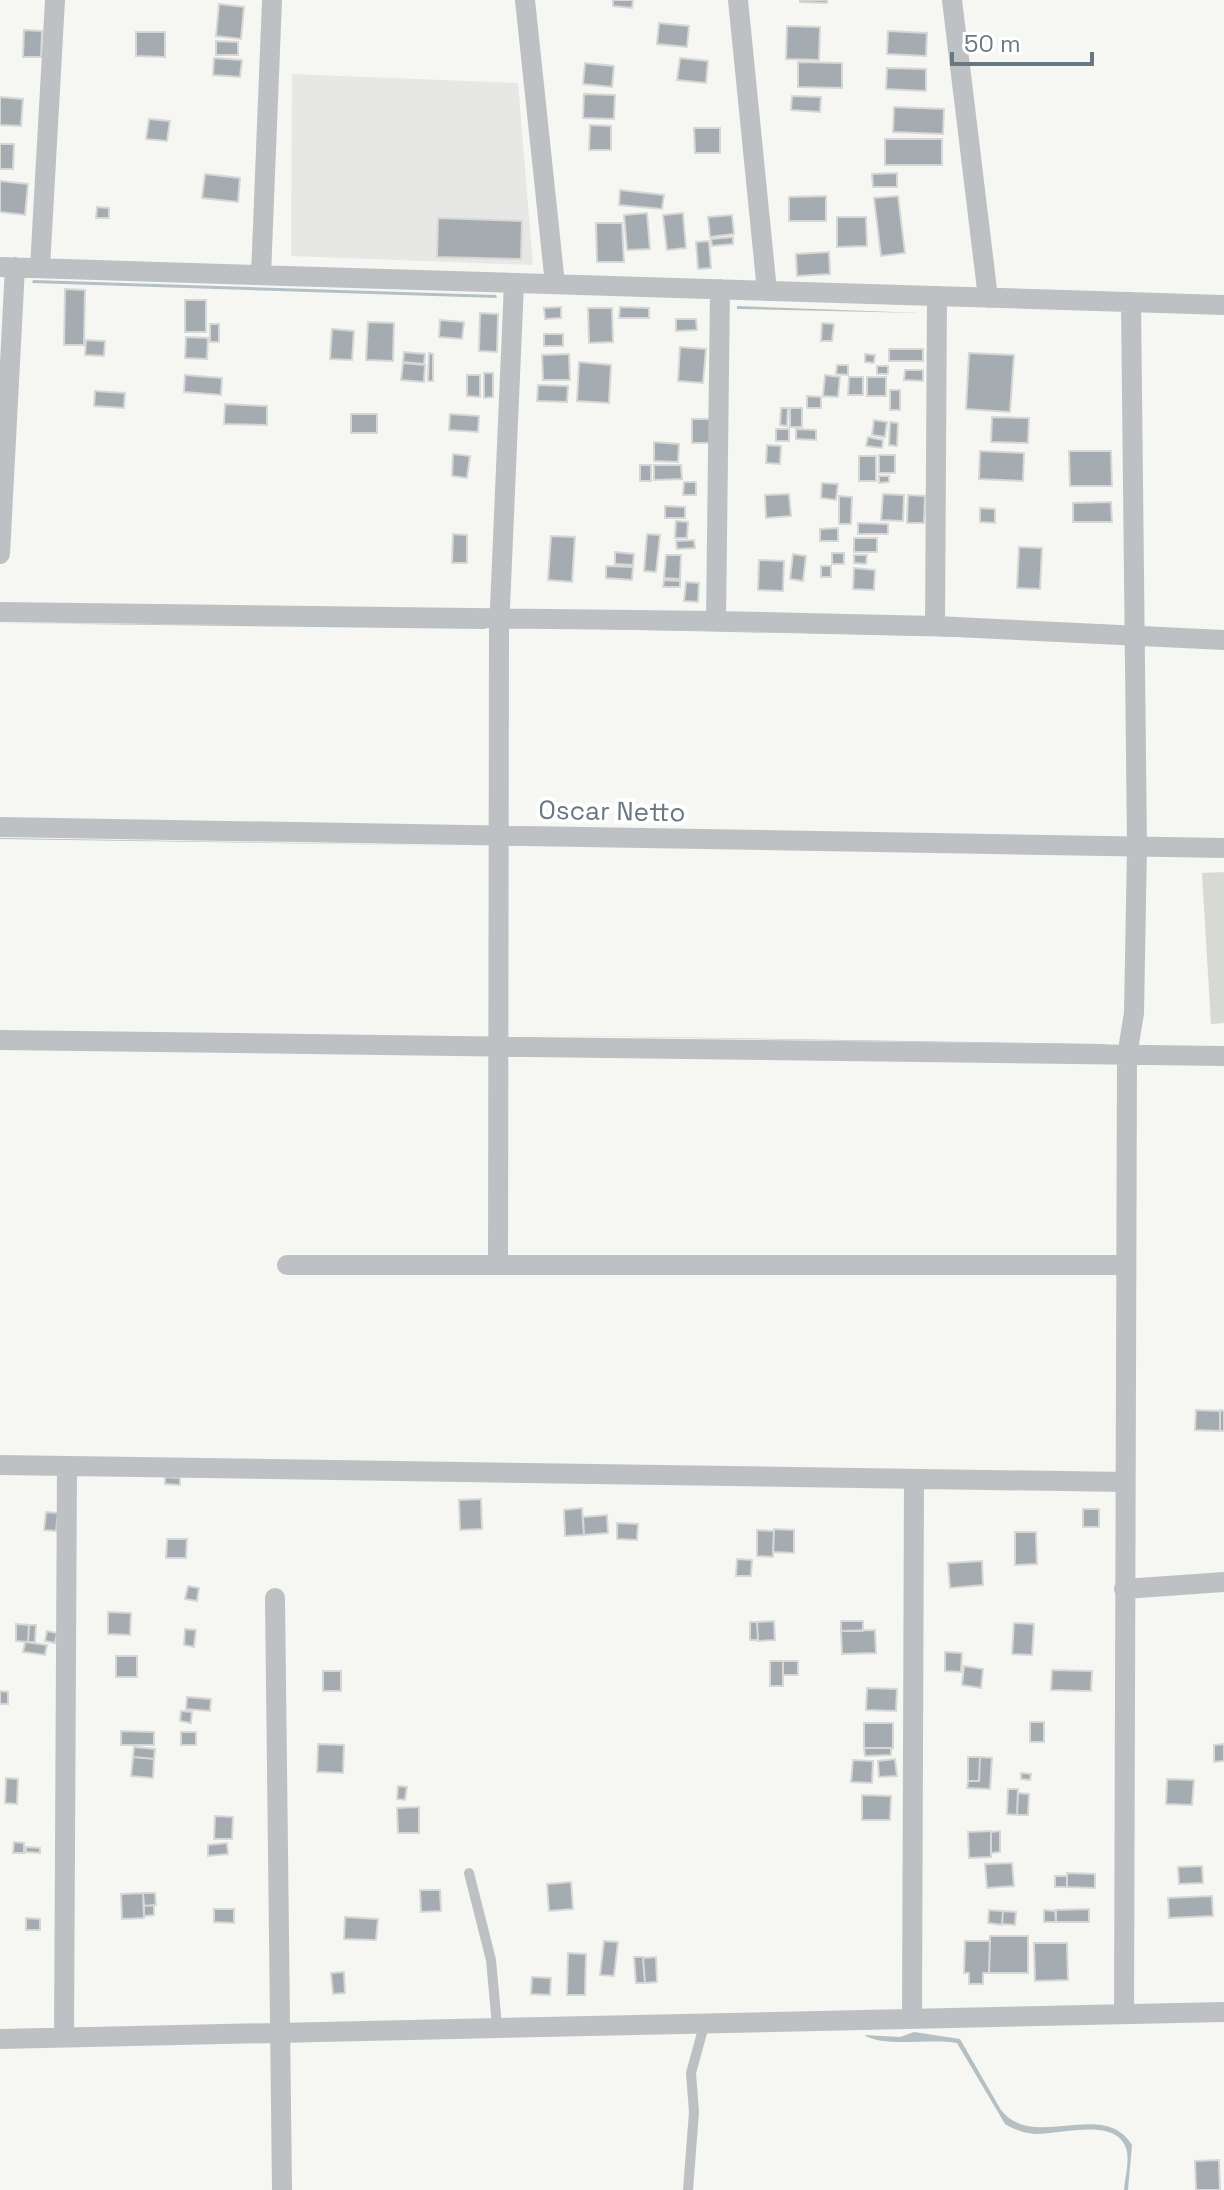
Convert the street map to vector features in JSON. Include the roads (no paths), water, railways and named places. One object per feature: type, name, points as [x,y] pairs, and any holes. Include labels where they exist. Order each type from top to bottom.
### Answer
[{"type":"street","points":[[40,268],[55,0]]},
{"type":"street","points":[[261,275],[272,0]]},
{"type":"street","points":[[525,0],[555,284]]},
{"type":"street","points":[[738,0],[767,291]]},
{"type":"street","points":[[952,0],[988,298]]},
{"type":"street","points":[[0,554],[8,267],[1224,305]]},
{"type":"street","points":[[498,1265],[500,617],[514,283]]},
{"type":"street","points":[[716,621],[720,289]]},
{"type":"street","points":[[935,626],[937,296]]},
{"type":"street","points":[[1124,2013],[1127,1056],[1134,1013],[1137,846],[1131,302]]},
{"type":"street","points":[[0,612],[500,617],[935,626],[1224,640]]},
{"type":"street","name":"Oscar Netto","points":[[0,827],[1224,848]]},
{"type":"street","points":[[0,1040],[1224,1056]]},
{"type":"street","points":[[287,1265],[1126,1265]]},
{"type":"street","points":[[0,1465],[1125,1482]]},
{"type":"street","points":[[64,2037],[67,1466]]},
{"type":"street","points":[[912,2017],[914,1479]]},
{"type":"street","points":[[1124,1589],[1224,1582]]},
{"type":"street","points":[[275,1598],[282,2190]]},
{"type":"street","points":[[0,2039],[1224,2012]]},
{"type":"lane","points":[[469,1873],[491,1960],[497,2026]]},
{"type":"lane","points":[[688,2190],[694,2112],[691,2073],[705,2022]]}]
